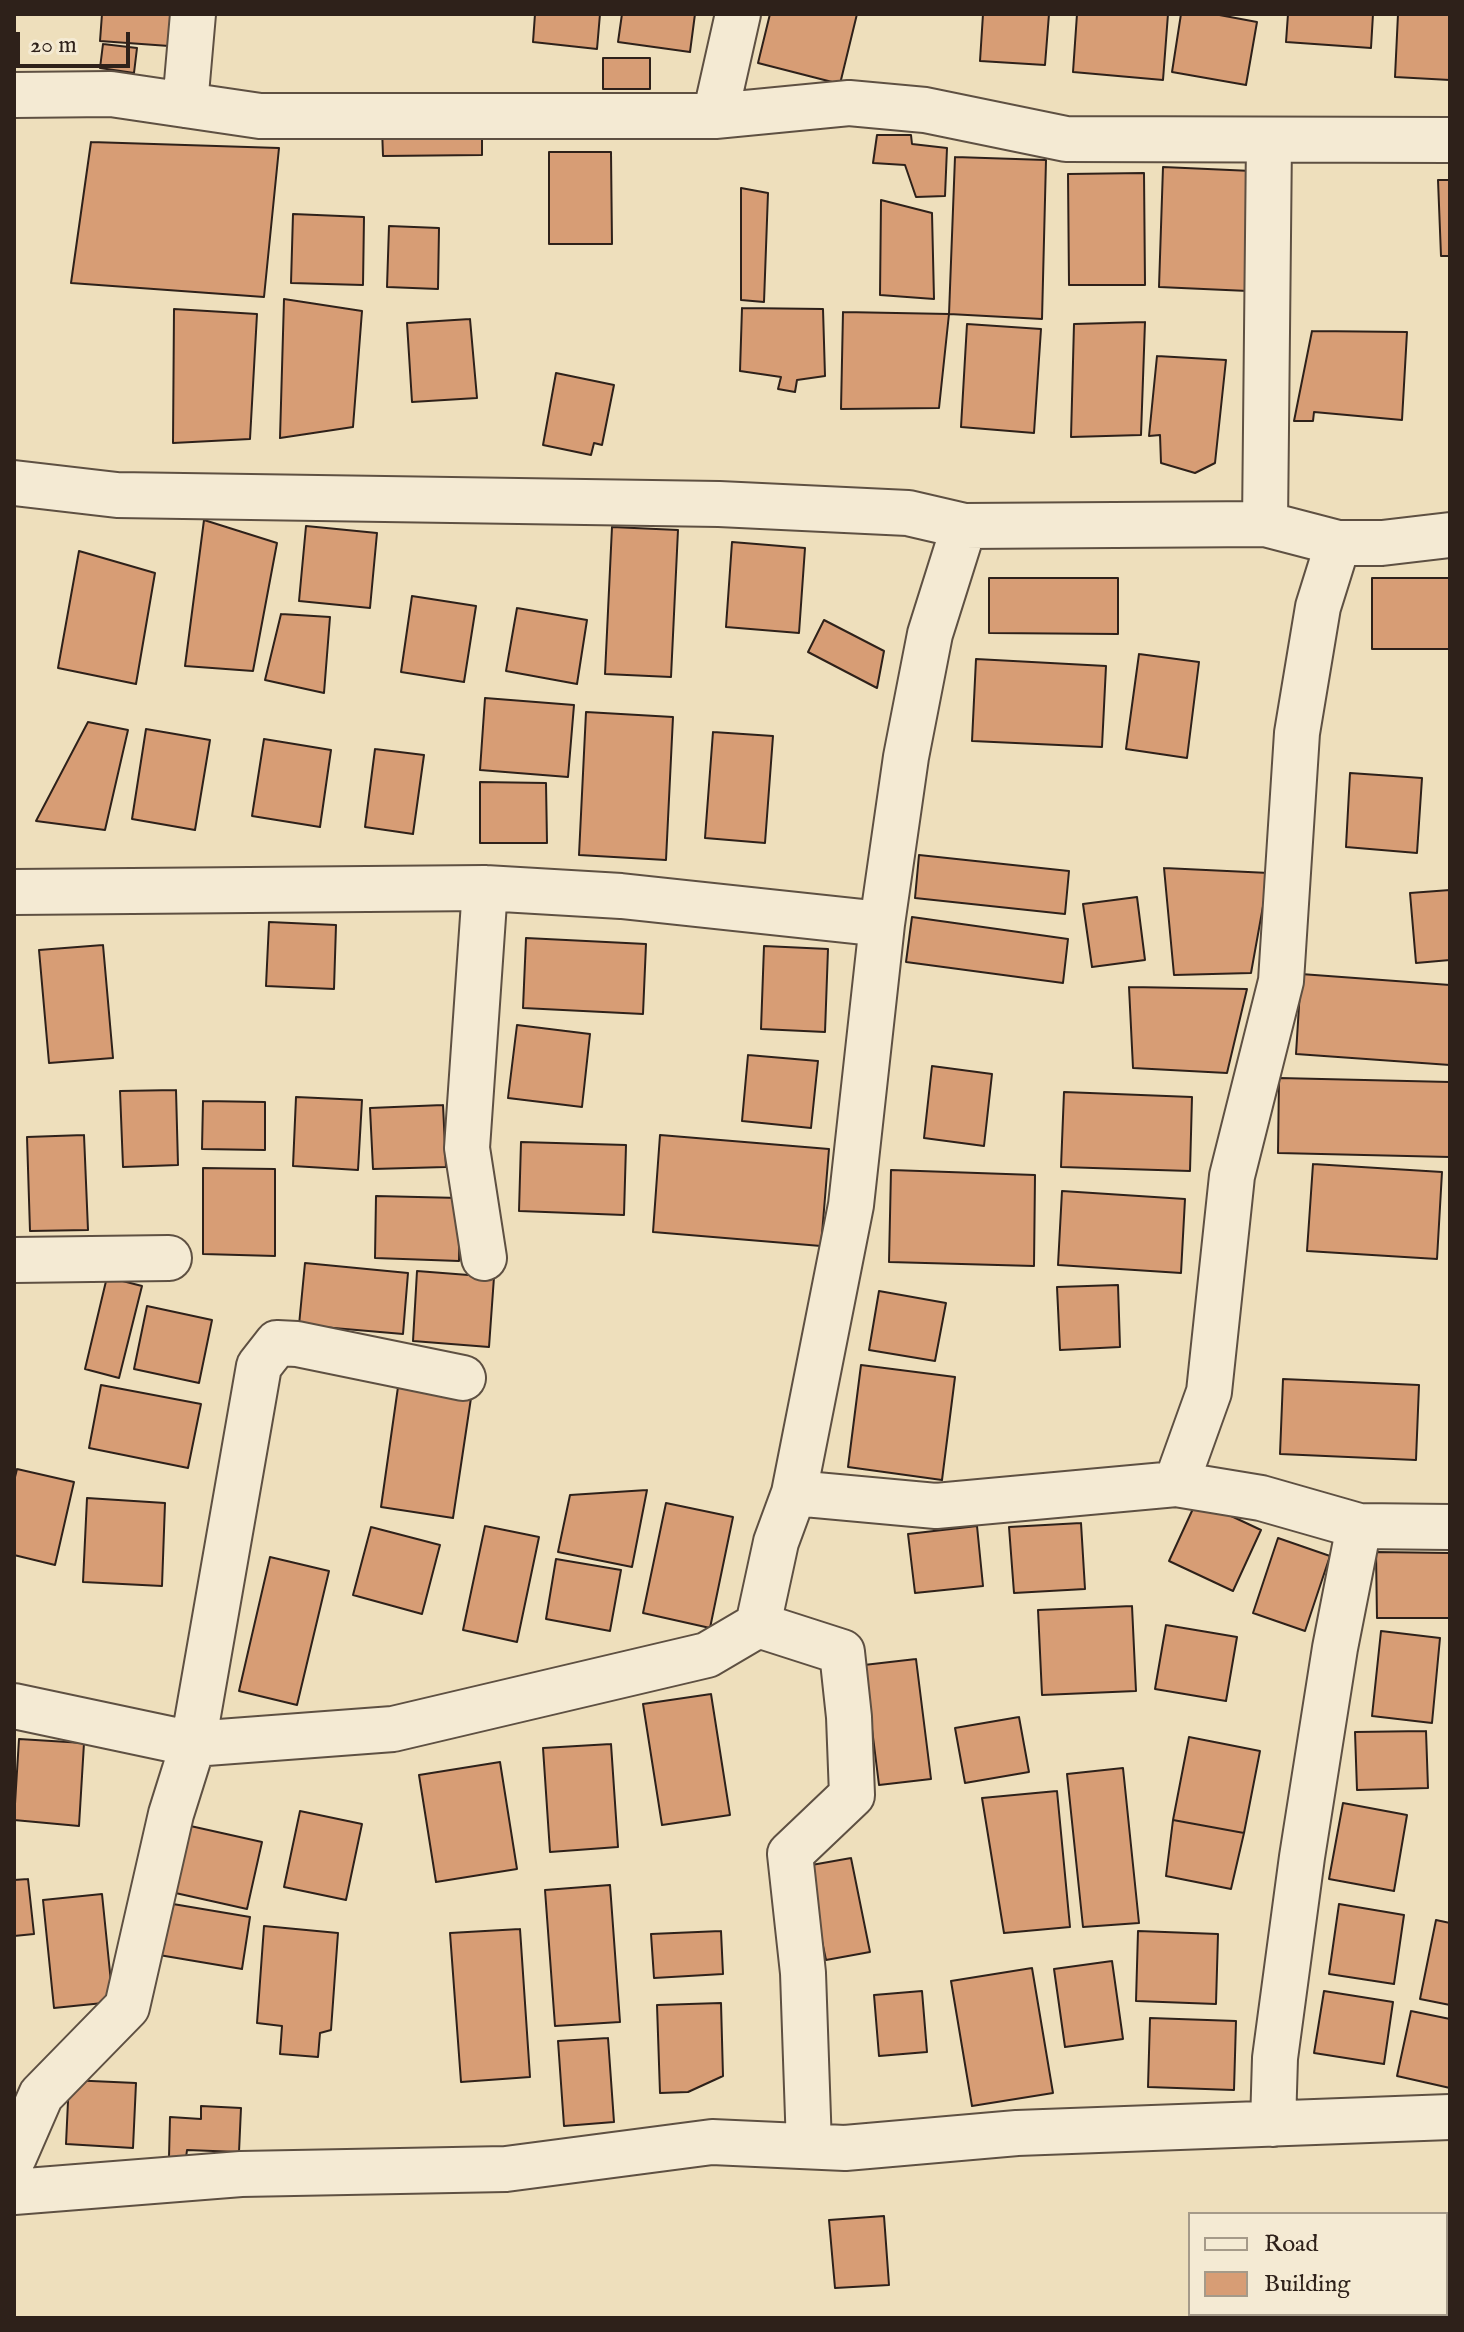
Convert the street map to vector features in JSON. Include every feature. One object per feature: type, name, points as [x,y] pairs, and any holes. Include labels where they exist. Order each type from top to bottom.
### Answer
[{"type":"street","points":[[185,105],[193,14]]},
{"type":"street","points":[[715,116],[738,14]]},
{"type":"street","points":[[14,95],[111,94],[260,116],[715,116],[849,103],[925,110],[1066,139],[1450,140]]},
{"type":"street","points":[[1265,524],[1269,140]]},
{"type":"street","points":[[14,483],[117,495],[719,504],[908,513],[964,526],[1265,524],[1338,543],[1382,543],[1450,535]]},
{"type":"street","points":[[14,1706],[193,1744],[393,1729],[707,1655],[758,1625],[776,1542],[794,1493],[851,1205],[882,924],[906,757],[930,634],[964,526]]},
{"type":"street","points":[[1176,1484],[1209,1392],[1232,1176],[1281,981],[1297,733],[1318,607],[1338,543]]},
{"type":"street","points":[[14,892],[485,888],[621,896],[882,924]]},
{"type":"street","points":[[484,1258],[467,1148],[485,888]]},
{"type":"street","points":[[14,1260],[169,1258]]},
{"type":"street","points":[[14,2157],[41,2095],[127,2007],[171,1814],[193,1744],[259,1366],[277,1343],[297,1344],[463,1378]]},
{"type":"street","points":[[794,1493],[936,1506],[1176,1484],[1261,1498],[1359,1526],[1450,1527]]},
{"type":"street","points":[[1273,2124],[1275,2058],[1302,1857],[1335,1648],[1359,1526]]},
{"type":"street","points":[[758,1625],[842,1652],[849,1717],[852,1795],[790,1854],[803,1973],[809,2146]]},
{"type":"street","points":[[14,2192],[241,2174],[506,2169],[712,2142],[845,2148],[1017,2133],[1450,2117]]},
{"type":"building","points":[[102,14],[171,14],[169,46],[100,41]]},
{"type":"building","points":[[535,14],[600,14],[597,49],[533,42]]},
{"type":"building","points":[[622,14],[695,14],[690,52],[618,42]]},
{"type":"building","points":[[770,14],[857,14],[840,84],[758,63]]},
{"type":"building","points":[[983,14],[1049,14],[1045,65],[980,61]]},
{"type":"building","points":[[1077,14],[1168,14],[1163,80],[1073,72]]},
{"type":"building","points":[[1181,14],[1214,14],[1257,22],[1246,85],[1172,72]]},
{"type":"building","points":[[1288,14],[1373,14],[1371,48],[1286,42]]},
{"type":"building","points":[[1398,14],[1450,14],[1450,80],[1395,77]]},
{"type":"building","points":[[103,44],[137,48],[134,73],[100,68]]},
{"type":"building","points":[[603,58],[650,58],[650,89],[603,89]]},
{"type":"building","points":[[382,128],[482,128],[482,155],[383,156]]},
{"type":"building","points":[[877,135],[911,135],[912,144],[947,148],[945,196],[916,197],[905,165],[873,163]]},
{"type":"building","points":[[91,142],[279,148],[264,297],[71,283]]},
{"type":"building","points":[[549,152],[611,152],[612,244],[549,244]]},
{"type":"building","points":[[955,157],[1046,160],[1042,319],[949,314]]},
{"type":"building","points":[[1163,167],[1252,171],[1248,291],[1159,287]]},
{"type":"building","points":[[1144,173],[1145,285],[1069,285],[1068,174]]},
{"type":"building","points":[[1438,180],[1450,180],[1450,256],[1441,256]]},
{"type":"building","points":[[741,188],[768,193],[764,302],[741,300]]},
{"type":"building","points":[[881,200],[932,213],[934,299],[880,295]]},
{"type":"building","points":[[293,214],[364,217],[363,285],[291,283]]},
{"type":"building","points":[[389,226],[439,228],[438,289],[387,287]]},
{"type":"building","points":[[284,299],[362,311],[353,427],[280,438]]},
{"type":"building","points":[[742,308],[823,309],[825,376],[797,380],[795,392],[778,389],[781,377],[740,371]]},
{"type":"building","points":[[174,309],[257,314],[250,439],[173,443]]},
{"type":"building","points":[[843,312],[949,314],[939,408],[841,409]]},
{"type":"building","points":[[470,319],[477,398],[412,402],[407,323]]},
{"type":"building","points":[[1145,322],[1141,435],[1071,437],[1074,324]]},
{"type":"building","points":[[967,324],[1041,329],[1034,433],[961,427]]},
{"type":"building","points":[[1312,331],[1407,332],[1402,420],[1314,412],[1313,421],[1294,421]]},
{"type":"building","points":[[1157,356],[1226,360],[1215,463],[1195,473],[1161,463],[1160,435],[1149,436]]},
{"type":"building","points":[[556,373],[614,385],[602,445],[594,443],[591,455],[543,445]]},
{"type":"building","points":[[204,520],[277,543],[253,671],[185,666]]},
{"type":"building","points":[[306,526],[377,533],[370,608],[299,601]]},
{"type":"building","points":[[612,527],[678,530],[671,677],[605,674]]},
{"type":"building","points":[[732,542],[805,548],[799,633],[726,627]]},
{"type":"building","points":[[79,551],[155,573],[136,684],[58,668]]},
{"type":"building","points":[[989,578],[1118,578],[1118,634],[989,633]]},
{"type":"building","points":[[1372,578],[1450,578],[1450,649],[1372,649]]},
{"type":"building","points":[[412,596],[476,606],[464,682],[401,672]]},
{"type":"building","points":[[517,608],[587,620],[577,684],[506,671]]},
{"type":"building","points":[[281,614],[330,617],[324,693],[265,680]]},
{"type":"building","points":[[824,620],[884,651],[877,688],[808,652]]},
{"type":"building","points":[[1139,654],[1199,662],[1187,758],[1126,749]]},
{"type":"building","points":[[976,659],[1106,666],[1102,747],[972,741]]},
{"type":"building","points":[[485,698],[574,705],[568,777],[480,770]]},
{"type":"building","points":[[586,712],[673,717],[666,860],[579,855]]},
{"type":"building","points":[[88,722],[128,730],[105,830],[36,821]]},
{"type":"building","points":[[146,729],[210,740],[195,830],[132,819]]},
{"type":"building","points":[[713,732],[773,736],[765,843],[705,838]]},
{"type":"building","points":[[264,739],[331,750],[320,827],[252,816]]},
{"type":"building","points":[[375,749],[424,755],[413,834],[365,827]]},
{"type":"building","points":[[1350,773],[1422,778],[1417,853],[1346,847]]},
{"type":"building","points":[[480,782],[546,783],[547,843],[480,843]]},
{"type":"building","points":[[919,855],[1069,871],[1065,914],[915,898]]},
{"type":"building","points":[[1164,868],[1269,873],[1251,973],[1174,975]]},
{"type":"building","points":[[1450,890],[1450,960],[1416,963],[1410,893]]},
{"type":"building","points":[[1137,897],[1145,960],[1092,967],[1083,904]]},
{"type":"building","points":[[912,917],[1068,939],[1063,983],[906,962]]},
{"type":"building","points":[[269,922],[336,925],[334,989],[266,986]]},
{"type":"building","points":[[526,938],[646,944],[643,1014],[523,1008]]},
{"type":"building","points":[[103,945],[113,1058],[49,1063],[39,950]]},
{"type":"building","points":[[764,946],[828,949],[825,1032],[761,1029]]},
{"type":"building","points":[[1301,974],[1450,985],[1450,1065],[1296,1054]]},
{"type":"building","points":[[1129,987],[1247,989],[1227,1073],[1133,1068]]},
{"type":"building","points":[[517,1025],[590,1034],[582,1107],[508,1098]]},
{"type":"building","points":[[748,1055],[818,1061],[811,1128],[742,1121]]},
{"type":"building","points":[[932,1066],[992,1074],[984,1146],[924,1138]]},
{"type":"building","points":[[1279,1078],[1450,1082],[1450,1157],[1278,1153]]},
{"type":"building","points":[[176,1090],[178,1165],[123,1167],[120,1091]]},
{"type":"building","points":[[1064,1092],[1192,1097],[1190,1171],[1061,1167]]},
{"type":"building","points":[[296,1097],[362,1100],[358,1170],[293,1166]]},
{"type":"building","points":[[203,1101],[265,1102],[265,1150],[202,1149]]},
{"type":"building","points":[[443,1105],[446,1167],[373,1169],[370,1108]]},
{"type":"building","points":[[84,1135],[88,1230],[30,1231],[27,1137]]},
{"type":"building","points":[[660,1135],[829,1149],[821,1246],[653,1232]]},
{"type":"building","points":[[521,1142],[626,1145],[624,1215],[519,1211]]},
{"type":"building","points":[[1313,1164],[1442,1172],[1437,1259],[1307,1251]]},
{"type":"building","points":[[203,1168],[275,1169],[275,1256],[203,1254]]},
{"type":"building","points":[[891,1170],[1035,1175],[1034,1266],[889,1262]]},
{"type":"building","points":[[1062,1191],[1185,1199],[1181,1273],[1058,1265]]},
{"type":"building","points":[[376,1196],[460,1198],[459,1261],[375,1258]]},
{"type":"building","points":[[305,1263],[408,1273],[403,1334],[299,1325]]},
{"type":"building","points":[[417,1271],[494,1277],[489,1347],[413,1341]]},
{"type":"building","points":[[107,1277],[142,1286],[119,1378],[85,1369]]},
{"type":"building","points":[[1118,1285],[1120,1347],[1060,1350],[1057,1287]]},
{"type":"building","points":[[879,1291],[946,1303],[935,1361],[869,1350]]},
{"type":"building","points":[[147,1306],[212,1320],[199,1383],[134,1369]]},
{"type":"building","points":[[861,1365],[955,1377],[942,1480],[848,1467]]},
{"type":"building","points":[[1283,1379],[1419,1385],[1416,1460],[1280,1454]]},
{"type":"building","points":[[101,1385],[201,1404],[188,1468],[89,1448]]},
{"type":"building","points":[[398,1387],[471,1398],[453,1518],[381,1507]]},
{"type":"building","points":[[17,1469],[74,1482],[55,1565],[14,1555],[14,1481]]},
{"type":"building","points":[[647,1490],[632,1567],[558,1552],[570,1495]]},
{"type":"building","points":[[87,1498],[165,1503],[162,1586],[83,1582]]},
{"type":"building","points":[[1197,1500],[1261,1530],[1233,1591],[1169,1561]]},
{"type":"building","points":[[666,1503],[733,1517],[710,1628],[643,1613]]},
{"type":"building","points":[[1081,1523],[1085,1589],[1014,1593],[1009,1527]]},
{"type":"building","points":[[485,1526],[539,1537],[517,1642],[463,1630]]},
{"type":"building","points":[[977,1526],[983,1586],[915,1593],[908,1534]]},
{"type":"building","points":[[371,1527],[440,1545],[422,1614],[353,1595]]},
{"type":"building","points":[[1278,1538],[1330,1556],[1305,1631],[1253,1613]]},
{"type":"building","points":[[1376,1552],[1450,1553],[1450,1618],[1377,1618]]},
{"type":"building","points":[[270,1557],[329,1571],[297,1705],[239,1691]]},
{"type":"building","points":[[556,1559],[621,1570],[610,1631],[546,1619]]},
{"type":"building","points":[[1132,1606],[1136,1691],[1042,1695],[1038,1610]]},
{"type":"building","points":[[1166,1625],[1237,1637],[1226,1701],[1155,1689]]},
{"type":"building","points":[[1381,1631],[1440,1638],[1432,1723],[1372,1716]]},
{"type":"building","points":[[916,1659],[931,1779],[879,1785],[864,1665]]},
{"type":"building","points":[[711,1694],[730,1815],[662,1825],[643,1704]]},
{"type":"building","points":[[1019,1717],[1029,1772],[965,1783],[955,1728]]},
{"type":"building","points":[[1426,1731],[1428,1788],[1357,1790],[1355,1732]]},
{"type":"building","points":[[1189,1737],[1260,1751],[1244,1833],[1173,1820]]},
{"type":"building","points":[[19,1739],[84,1743],[79,1826],[14,1820]]},
{"type":"building","points":[[611,1744],[618,1847],[550,1852],[543,1748]]},
{"type":"building","points":[[500,1762],[517,1869],[436,1882],[419,1775]]},
{"type":"building","points":[[1123,1768],[1139,1923],[1083,1927],[1067,1774]]},
{"type":"building","points":[[1057,1791],[1070,1927],[1004,1933],[982,1798]]},
{"type":"building","points":[[1343,1803],[1407,1815],[1394,1891],[1329,1879]]},
{"type":"building","points":[[300,1811],[362,1824],[346,1900],[284,1887]]},
{"type":"building","points":[[1173,1820],[1244,1833],[1231,1889],[1166,1876]]},
{"type":"building","points":[[186,1825],[262,1842],[247,1909],[171,1892]]},
{"type":"building","points":[[851,1858],[870,1952],[826,1960],[806,1866]]},
{"type":"building","points":[[28,1879],[34,1934],[14,1936],[14,1880]]},
{"type":"building","points":[[610,1885],[620,2022],[555,2026],[545,1890]]},
{"type":"building","points":[[102,1894],[113,2002],[54,2008],[43,1900]]},
{"type":"building","points":[[167,1903],[250,1917],[242,1969],[159,1955]]},
{"type":"building","points":[[1339,1904],[1404,1915],[1394,1984],[1329,1974]]},
{"type":"building","points":[[1436,1920],[1450,1923],[1450,2005],[1420,1999]]},
{"type":"building","points":[[264,1926],[338,1933],[331,2030],[320,2033],[318,2057],[280,2054],[282,2026],[257,2023]]},
{"type":"building","points":[[520,1929],[530,2077],[461,2082],[450,1933]]},
{"type":"building","points":[[721,1931],[723,1974],[654,1978],[651,1934]]},
{"type":"building","points":[[1138,1931],[1218,1934],[1216,2004],[1136,2001]]},
{"type":"building","points":[[1112,1961],[1123,2039],[1065,2047],[1054,1969]]},
{"type":"building","points":[[1032,1968],[1053,2093],[972,2106],[951,1981]]},
{"type":"building","points":[[922,1991],[927,2052],[879,2056],[874,1995]]},
{"type":"building","points":[[1324,1991],[1393,2002],[1384,2064],[1314,2053]]},
{"type":"building","points":[[721,2003],[723,2076],[688,2092],[660,2093],[657,2005]]},
{"type":"building","points":[[1411,2011],[1450,2019],[1450,2088],[1397,2076]]},
{"type":"building","points":[[1150,2018],[1236,2021],[1234,2090],[1148,2087]]},
{"type":"building","points":[[608,2038],[614,2122],[564,2126],[558,2041]]},
{"type":"building","points":[[69,2080],[136,2083],[133,2148],[66,2144]]},
{"type":"building","points":[[201,2106],[241,2108],[239,2152],[187,2150],[186,2158],[169,2157],[170,2117],[201,2119]]},
{"type":"building","points":[[884,2216],[889,2285],[835,2288],[829,2220]]}]
